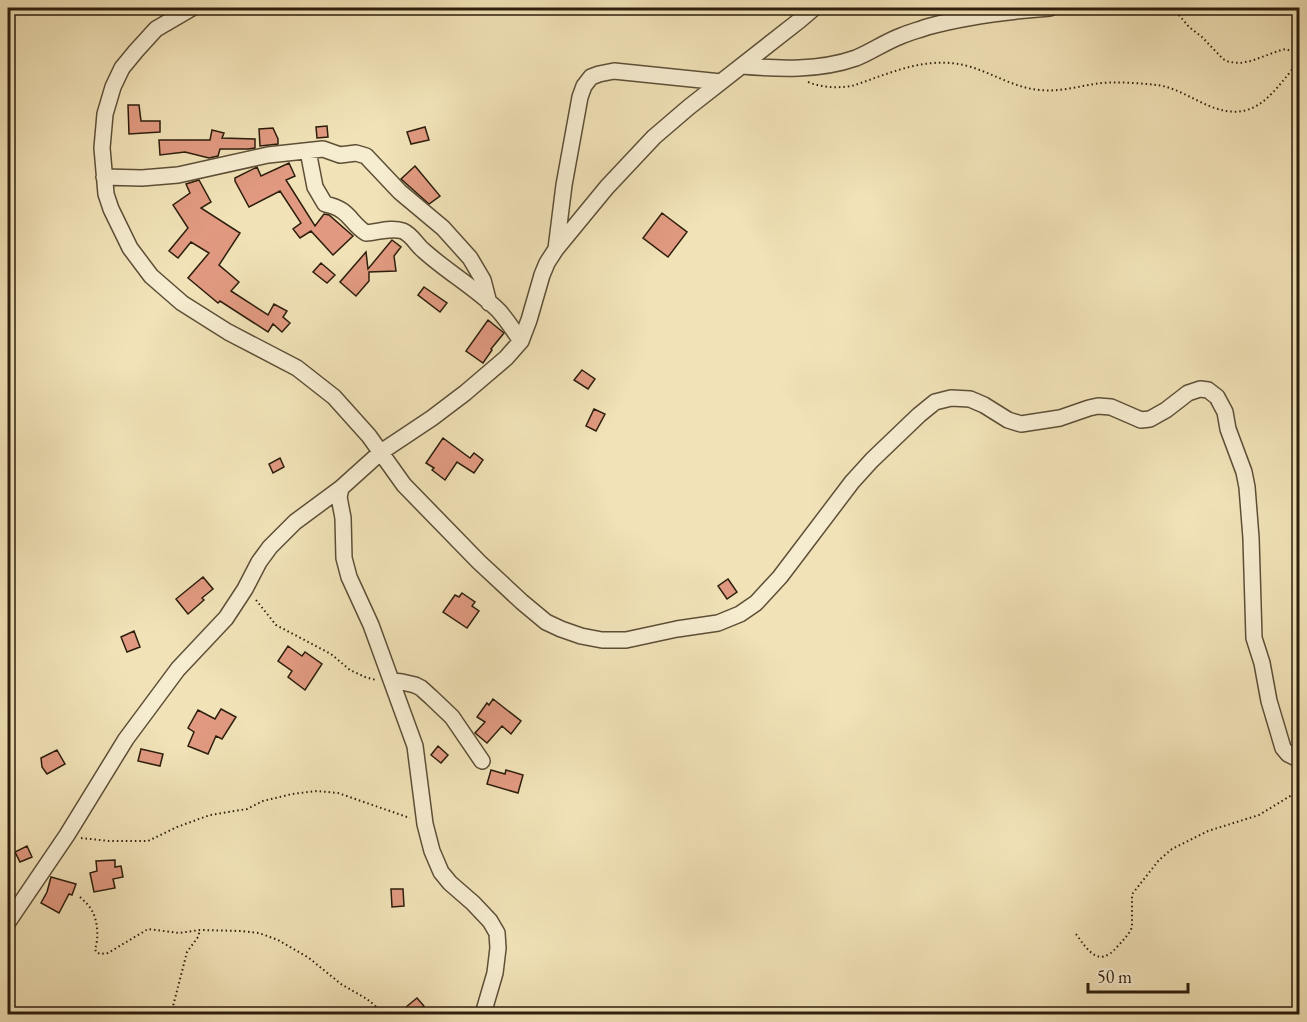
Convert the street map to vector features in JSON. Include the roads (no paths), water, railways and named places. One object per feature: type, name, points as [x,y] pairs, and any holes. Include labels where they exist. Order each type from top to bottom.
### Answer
[{"type":"street","points":[[192,8],[156,30],[122,68],[113,87],[105,114],[102,148],[106,194],[130,248],[151,276],[182,303],[228,332],[297,368],[334,397],[364,429],[404,485],[479,562],[546,622],[561,630],[581,636],[602,640],[626,640],[718,623],[740,614],[756,603],[780,577],[852,482],[872,460],[936,402],[951,398],[970,399],[1008,420],[1021,424],[1060,418],[1098,406],[1111,407],[1141,420],[1149,419],[1166,410],[1188,393],[1200,388],[1208,390],[1217,397],[1226,411],[1228,429],[1244,472],[1247,487],[1254,638],[1283,748],[1299,760]]},
{"type":"street","points":[[8,922],[67,835],[109,764],[178,669],[226,618],[270,547],[295,522],[341,488],[381,452],[432,418],[506,358],[521,341],[547,263],[607,187],[654,137],[689,106],[814,8]]},
{"type":"street","points":[[742,66],[786,68],[832,65],[855,58],[900,36],[927,28],[968,18],[1050,8]]},
{"type":"street","points":[[556,249],[564,185],[578,106],[584,86],[591,77],[614,72],[721,82]]},
{"type":"street","points":[[104,177],[142,178],[178,175],[268,155],[323,149],[340,155],[356,153],[366,156],[400,192],[442,228],[470,258],[483,280],[489,303]]},
{"type":"street","points":[[308,151],[315,187],[326,204],[343,210],[366,233],[391,230],[402,231],[410,236],[422,249],[505,317],[521,341]]},
{"type":"street","points":[[341,488],[339,496],[343,518],[344,558],[416,746],[424,824],[432,851],[441,872],[490,921],[497,933],[495,973],[483,1014]]},
{"type":"street","points":[[392,681],[415,685],[432,697],[452,717],[482,761]]}]
